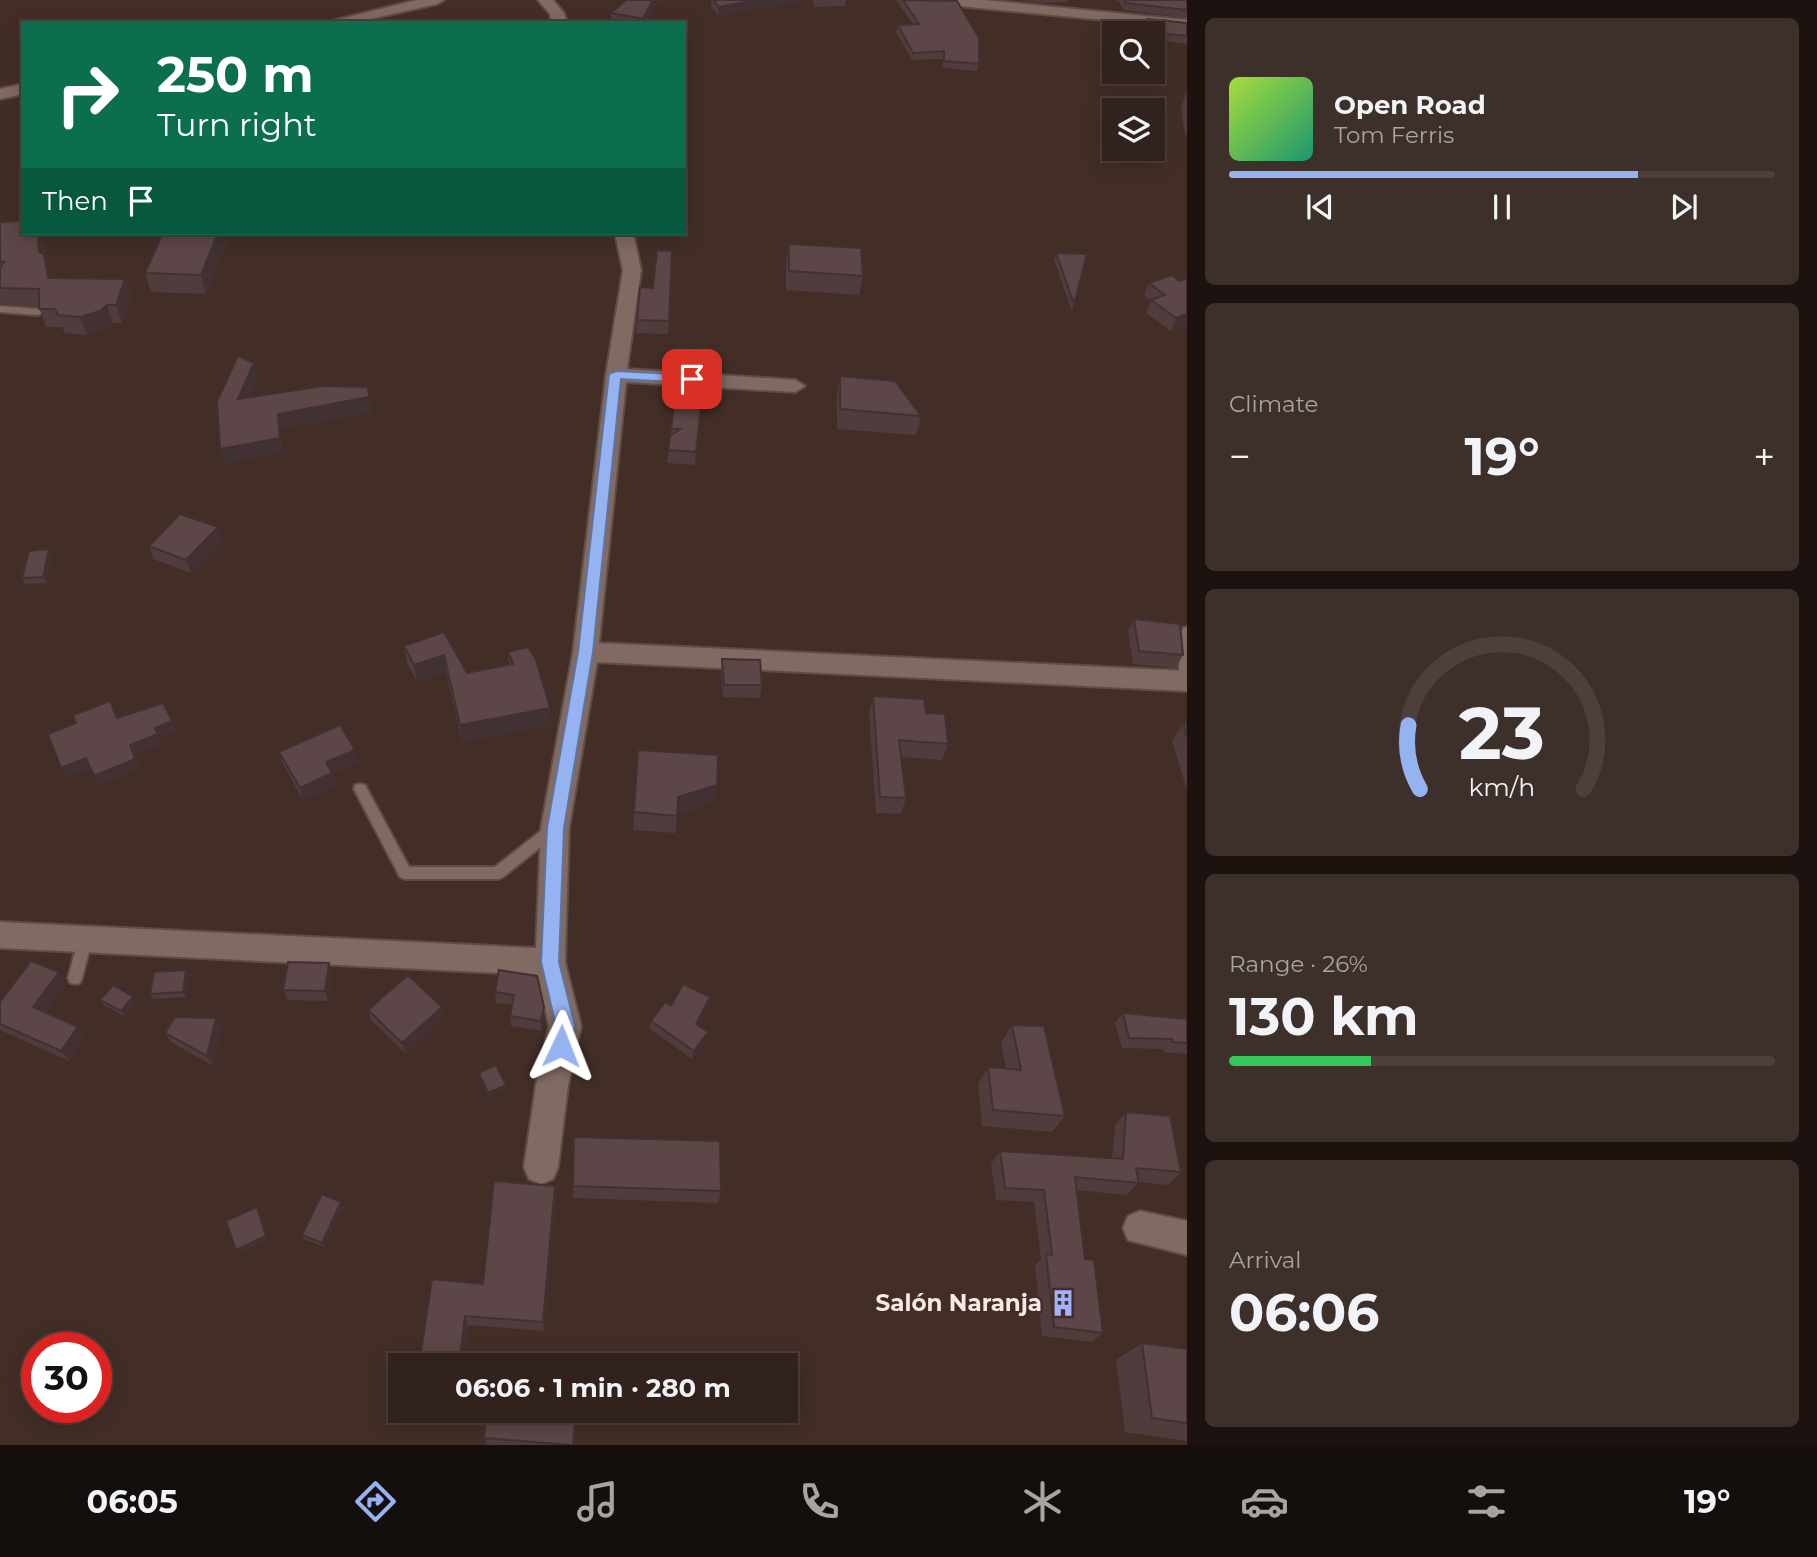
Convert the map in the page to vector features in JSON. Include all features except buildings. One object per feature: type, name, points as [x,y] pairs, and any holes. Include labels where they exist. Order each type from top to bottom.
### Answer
[{"type":"street","points":[[340,21],[437,0]]},
{"type":"street","points":[[939,0],[1187,24]]},
{"type":"street","points":[[550,1],[559,21]]},
{"type":"street","points":[[0,94],[21,89]]},
{"type":"street","points":[[541,1167],[552,1085],[565,1026],[550,962],[555,828],[586,652],[616,374],[632,270],[624,235]]},
{"type":"street","points":[[616,374],[795,386]]},
{"type":"street","points":[[586,652],[1186,681]]},
{"type":"street","points":[[0,934],[550,962]]},
{"type":"street","points":[[1140,1228],[1187,1238]]},
{"type":"lane","points":[[0,309],[38,312]]},
{"type":"lane","points":[[1186,681],[1184,641],[1187,631]]},
{"type":"lane","points":[[360,789],[405,873],[498,873],[555,828]]},
{"type":"lane","points":[[75,978],[85,940]]},
{"type":"place","name":"Salón Naranja","points":[[1063,1303]]},
{"type":"route","points":[[561,1046],[565,1026],[550,962],[555,828],[586,652],[616,374],[692,379]]}]
